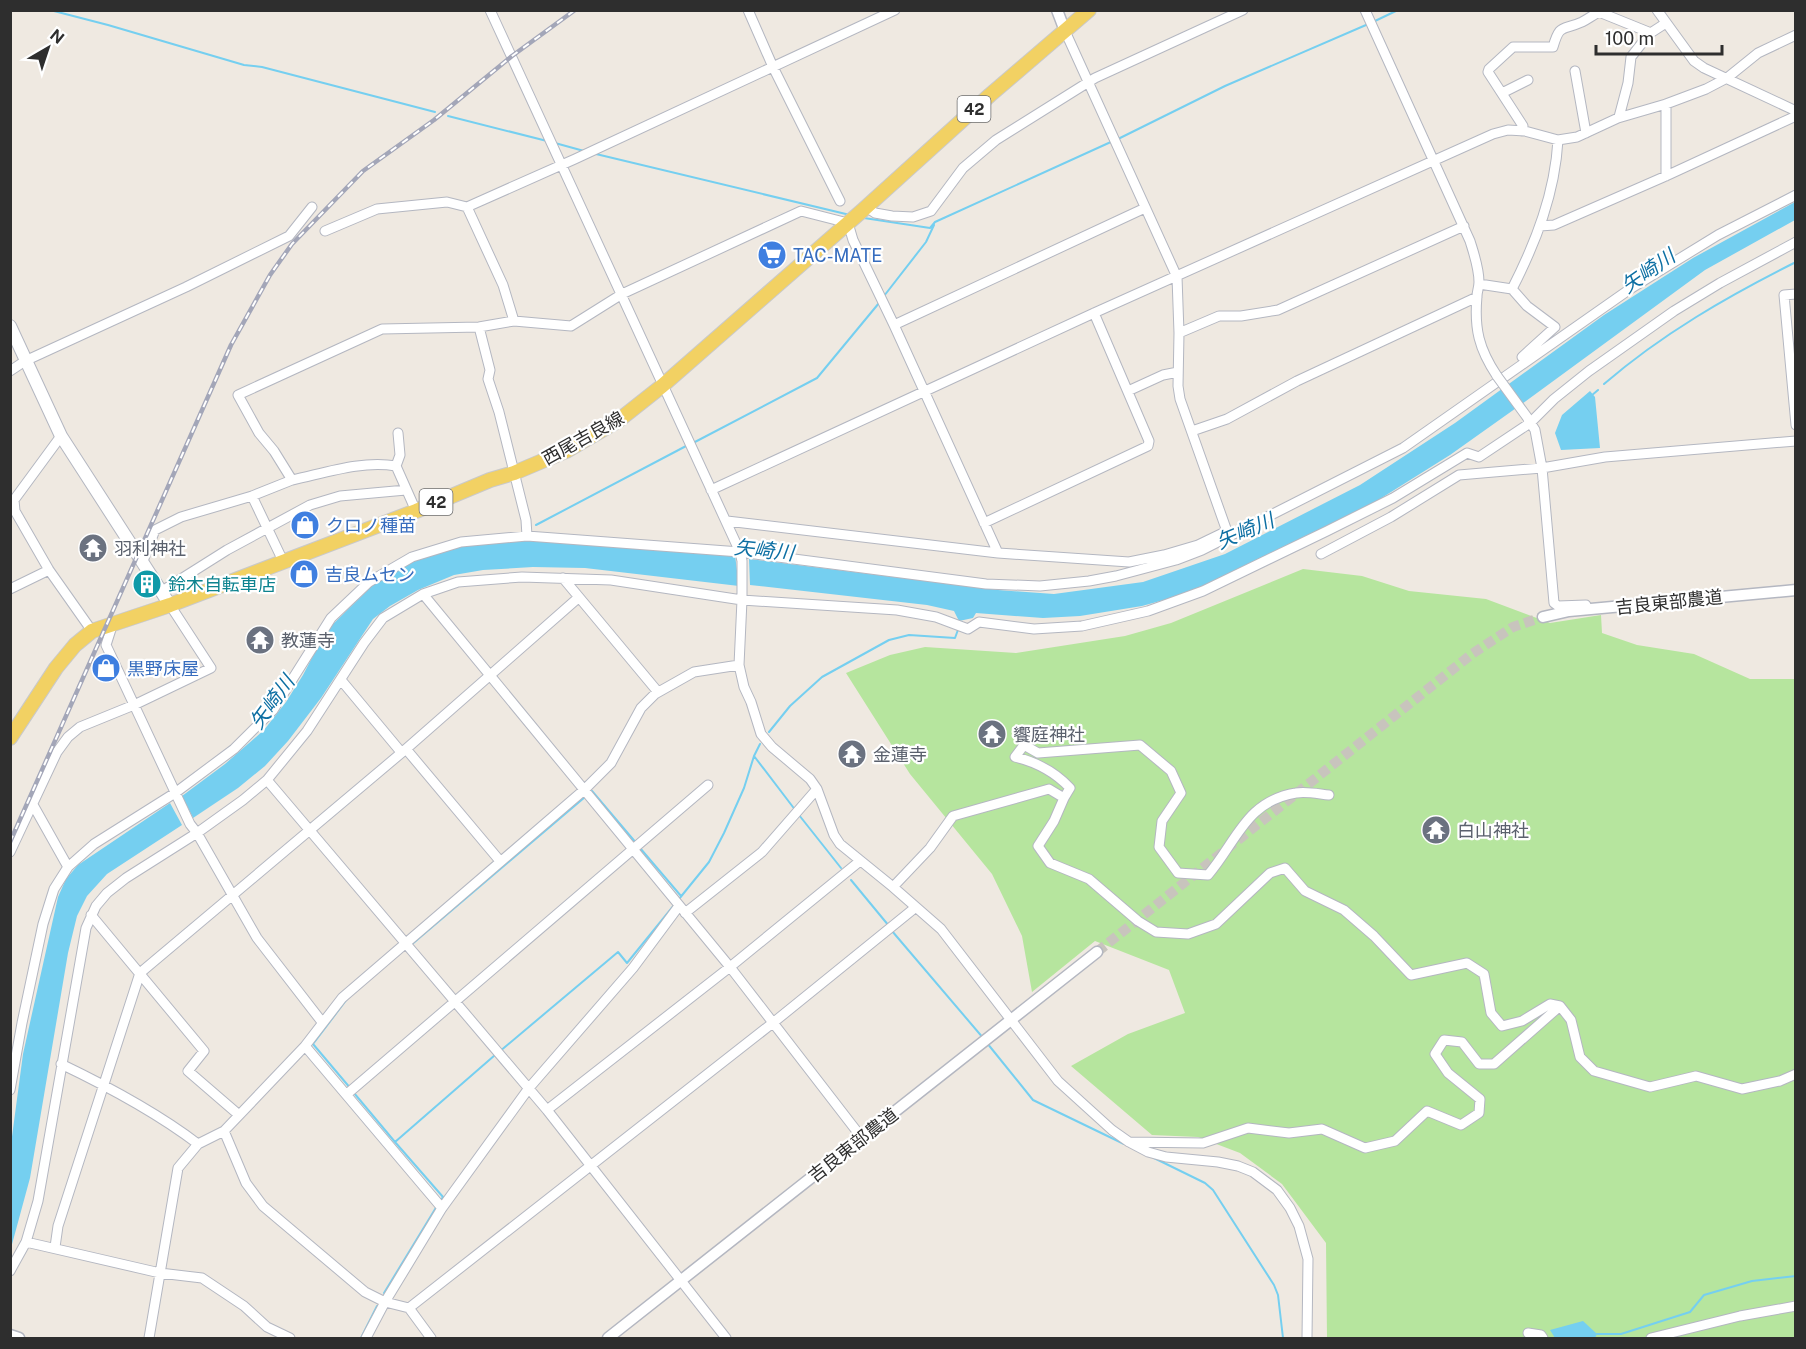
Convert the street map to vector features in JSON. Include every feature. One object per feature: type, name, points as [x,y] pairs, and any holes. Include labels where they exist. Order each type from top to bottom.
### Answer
[{"type":"main road","name":"西尾吉良線","points":[[12,735],[56,668],[75,645],[92,631],[170,605],[416,511],[490,480],[514,473],[566,451],[619,420],[663,386],[1089,10]]},
{"type":"main road","points":[[10,326],[61,436],[144,561],[170,605]]},
{"type":"street","points":[[490,10],[727,521],[741,557],[739,665],[744,687],[761,734],[772,747],[810,779],[817,789],[834,835],[840,844],[893,886],[941,929],[1058,1081],[1112,1130],[1148,1152],[1166,1157],[1238,1166],[1253,1172],[1277,1190],[1299,1226],[1308,1259],[1306,1338]]},
{"type":"street","points":[[748,10],[773,67],[840,201]]},
{"type":"street","points":[[325,231],[376,209],[447,202],[467,207],[560,160],[575,159],[895,10]]},
{"type":"street","points":[[1057,10],[1088,84],[1177,277],[1180,399],[1228,534]]},
{"type":"street","points":[[864,209],[892,216],[913,217],[931,212],[963,168],[996,140],[1095,78],[1242,10]]},
{"type":"street","points":[[1656,10],[1694,61],[1796,114]]},
{"type":"street","points":[[1522,131],[1523,126],[1488,72],[1508,49],[1553,47],[1557,32],[1562,27],[1582,22],[1599,11],[1651,33]]},
{"type":"street","points":[[1366,14],[1464,226],[1474,255],[1479,284],[1477,297],[1479,340],[1484,356],[1535,430],[1542,468],[1554,603],[1558,606],[1588,605],[1595,609]]},
{"type":"street","points":[[1619,117],[1628,83],[1631,57],[1651,33],[1666,23]]},
{"type":"street","points":[[711,490],[1094,313],[1493,134],[1508,130],[1522,131],[1558,140],[1569,140],[1619,117],[1666,104],[1727,78],[1758,53],[1796,35]]},
{"type":"street","points":[[1575,71],[1586,133]]},
{"type":"street","points":[[1502,93],[1528,80]]},
{"type":"street","points":[[1666,104],[1666,176]]},
{"type":"street","points":[[1540,226],[1554,225],[1666,176],[1796,114]]},
{"type":"street","points":[[1512,289],[1540,226],[1557,168],[1558,140]]},
{"type":"street","points":[[10,1090],[43,924],[54,889],[68,867],[94,843],[176,796],[251,734],[280,700],[331,618],[369,582],[412,557],[436,548],[478,539],[527,536],[986,584],[1040,586],[1116,576],[1176,560],[1403,448],[1521,363],[1630,289],[1718,235],[1796,195]]},
{"type":"street","points":[[10,371],[25,361],[186,287],[289,236],[312,207]]},
{"type":"street","points":[[467,207],[503,285],[514,321]]},
{"type":"street","points":[[894,325],[1144,208]]},
{"type":"street","points":[[292,480],[274,451],[259,434],[238,395],[382,329],[479,327],[514,321],[571,326],[622,294],[801,211],[848,223],[853,240],[998,553]]},
{"type":"street","points":[[1179,333],[1219,316],[1241,316],[1278,310],[1464,226]]},
{"type":"street","points":[[10,1271],[26,1242],[38,1201],[86,928],[100,900],[126,878],[198,833],[267,780],[307,731],[363,643],[383,618],[423,594],[458,582],[522,577],[563,578],[611,580],[742,600],[897,610],[936,617],[968,629],[979,622],[1034,628],[1082,626],[1118,619],[1203,591],[1393,498],[1467,453],[1479,458],[1581,378],[1674,311],[1796,242]]},
{"type":"street","points":[[1479,284],[1512,289],[1527,306],[1555,327],[1522,357],[1521,363]]},
{"type":"street","points":[[1796,294],[1785,295],[1796,424]]},
{"type":"street","points":[[1192,431],[1227,419],[1297,381],[1477,297]]},
{"type":"street","points":[[984,523],[1148,446],[1149,441],[1094,313]]},
{"type":"street","points":[[479,327],[490,369],[488,378],[499,412],[526,520],[527,536]]},
{"type":"street","points":[[1128,391],[1163,375],[1178,372]]},
{"type":"street","points":[[398,433],[400,455],[396,466],[416,511]]},
{"type":"street","points":[[61,436],[14,500],[15,511],[49,570],[92,631]]},
{"type":"street","points":[[1321,554],[1391,517],[1460,475],[1542,468],[1605,458],[1796,441]]},
{"type":"street","points":[[144,561],[155,530],[181,517],[252,496],[292,480],[345,468],[387,464],[396,466]]},
{"type":"street","points":[[162,591],[227,550],[310,505],[340,496],[406,490]]},
{"type":"street","points":[[252,496],[283,561]]},
{"type":"street","points":[[727,521],[998,553],[1129,562],[1164,555],[1228,534]]},
{"type":"street","points":[[10,590],[49,570]]},
{"type":"street","points":[[563,578],[658,692]]},
{"type":"street","name":"吉良東部農道","points":[[1543,617],[1569,611],[1796,590]]},
{"type":"street","points":[[423,594],[730,967],[862,1138]]},
{"type":"street","points":[[55,1247],[58,1226],[140,973],[311,830],[578,598]]},
{"type":"street","points":[[10,852],[57,752],[68,737],[80,727],[134,705],[211,668],[170,605]]},
{"type":"street","points":[[113,623],[106,645],[190,824],[198,833],[257,938],[322,1022]]},
{"type":"street","points":[[149,1338],[178,1168],[198,1144],[224,1131],[305,1046],[342,998],[584,790],[611,763],[641,708],[658,692],[694,672],[739,665]]},
{"type":"street","points":[[341,680],[500,861]]},
{"type":"street","points":[[1329,795],[1298,792],[1266,803],[1242,824],[1219,862],[1208,875],[1178,873],[1159,847],[1162,820],[1181,793],[1171,771],[1140,745],[1038,753],[1024,745],[1016,757],[1028,760],[1061,778],[1070,788],[1054,821],[1038,846],[1050,863],[1089,879],[1138,921],[1156,932],[1188,934],[1216,924],[1270,873],[1285,868],[1305,891],[1352,916],[1411,975],[1467,963],[1484,974],[1491,1013],[1502,1026],[1522,1021],[1550,1004],[1560,1006],[1571,1020],[1580,1057],[1594,1071],[1650,1087],[1696,1076],[1742,1089],[1779,1081],[1796,1074]]},
{"type":"street","points":[[267,780],[529,1088],[726,1338]]},
{"type":"street","points":[[347,1094],[708,785]]},
{"type":"street","points":[[366,1338],[442,1208],[529,1088],[682,910],[762,852],[817,789]]},
{"type":"street","points":[[893,886],[930,848],[953,816],[1049,789],[1064,798]]},
{"type":"street","points":[[32,803],[68,867]]},
{"type":"street","points":[[547,1110],[730,967],[860,861]]},
{"type":"street","points":[[409,1308],[774,1022],[916,907]]},
{"type":"street","points":[[91,915],[204,1051],[188,1071],[238,1115]]},
{"type":"street","name":"吉良東部農道","points":[[608,1338],[1097,952]]},
{"type":"street","points":[[1129,1142],[1203,1143],[1248,1128],[1289,1133],[1322,1129],[1365,1148],[1395,1141],[1427,1111],[1461,1125],[1479,1113],[1480,1099],[1448,1073],[1436,1054],[1444,1040],[1462,1042],[1479,1064],[1494,1064],[1560,1006]]},
{"type":"street","points":[[10,1035],[22,1023]]},
{"type":"street","points":[[305,1046],[442,1208]]},
{"type":"street","points":[[61,1064],[105,1085],[174,1126],[198,1144]]},
{"type":"street","points":[[224,1131],[246,1183],[263,1206],[365,1292],[385,1302],[409,1308],[431,1338]]},
{"type":"street","points":[[26,1242],[160,1273],[202,1278],[244,1306],[267,1327],[290,1338]]},
{"type":"street","points":[[1651,1338],[1740,1316],[1796,1306]]},
{"type":"street","points":[[1528,1333],[1541,1335],[1543,1338]]},
{"type":"street","points":[[10,1335],[19,1338]]},
{"type":"green space","points":[[1303,569],[1362,576],[1409,591],[1486,599],[1550,623],[1601,615],[1602,633],[1637,645],[1694,654],[1750,679],[1795,679],[1795,1338],[1327,1338],[1326,1243],[1282,1184],[1240,1153],[1198,1137],[1152,1135],[1071,1066],[1128,1034],[1185,1013],[1169,970],[1095,941],[1032,992],[1022,936],[992,874],[910,774],[846,673],[890,655],[925,647],[1016,653],[1125,636],[1171,623]]},
{"type":"water","points":[[1795,202],[1795,220],[1705,270],[1450,455],[1356,514],[1195,590],[1142,606],[1080,616],[1043,618],[976,613],[973,618],[959,621],[954,611],[927,605],[750,585],[749,559],[998,590],[1054,594],[1143,582],[1225,554],[1360,485],[1455,423],[1604,315],[1693,258]]},
{"type":"water","points":[[1590,391],[1595,397],[1600,448],[1561,450],[1555,433],[1562,415]]},
{"type":"water","points":[[547,540],[735,555],[739,586],[585,568],[533,567],[483,570],[454,575],[418,590],[373,619],[321,698],[288,741],[265,766],[238,788],[193,818],[182,796],[225,764],[264,730],[303,675],[326,631],[380,578],[418,558],[457,545],[486,541]]},
{"type":"water","points":[[170,803],[182,825],[107,874],[87,896],[77,916],[68,953],[30,1178],[11,1248],[11,1144],[23,1054],[58,897],[66,879],[78,865]]},
{"type":"water","points":[[1583,1321],[1597,1334],[1595,1338],[1555,1338],[1550,1330]]},
{"type":"waterway","points":[[50,10],[244,65],[262,67],[435,112]]},
{"type":"waterway","points":[[1375,21],[1398,10]]},
{"type":"waterway","points":[[1118,139],[1225,86],[1366,25]]},
{"type":"waterway","points":[[448,116],[547,141]]},
{"type":"waterway","points":[[864,218],[930,228],[935,222],[1113,141]]},
{"type":"waterway","points":[[555,143],[584,151]]},
{"type":"waterway","points":[[596,154],[850,215]]},
{"type":"waterway","points":[[884,296],[926,242],[934,225]]},
{"type":"waterway","points":[[1604,384],[1672,332],[1745,288],[1796,262]]},
{"type":"waterway","points":[[693,443],[817,378],[879,303]]},
{"type":"waterway","points":[[1591,396],[1598,390]]},
{"type":"waterway","points":[[536,525],[688,445]]},
{"type":"waterway","points":[[769,732],[790,706],[822,677],[889,640],[909,635],[955,638],[959,627]]},
{"type":"waterway","points":[[679,899],[709,862],[744,788],[760,744]]},
{"type":"waterway","points":[[754,756],[796,811]]},
{"type":"waterway","points":[[589,793],[592,791],[637,844]]},
{"type":"waterway","points":[[411,945],[585,797]]},
{"type":"waterway","points":[[799,815],[841,868]]},
{"type":"waterway","points":[[640,848],[681,896]]},
{"type":"waterway","points":[[851,880],[889,926]]},
{"type":"waterway","points":[[499,1052],[618,952],[627,963],[675,904]]},
{"type":"waterway","points":[[892,931],[984,1039]]},
{"type":"waterway","points":[[347,999],[313,1044],[351,1089]]},
{"type":"waterway","points":[[987,1043],[1033,1100],[1124,1144]]},
{"type":"waterway","points":[[440,1201],[443,1197],[395,1142],[495,1055]]},
{"type":"waterway","points":[[354,1093],[395,1142]]},
{"type":"waterway","points":[[1154,1158],[1205,1183],[1213,1190],[1274,1285],[1278,1295],[1283,1338]]},
{"type":"waterway","points":[[384,1293],[437,1206]]},
{"type":"waterway","points":[[1597,1334],[1621,1334],[1690,1312],[1704,1295],[1752,1281],[1796,1276]]},
{"type":"waterway","points":[[361,1338],[377,1306]]},
{"type":"tunnel","points":[[1097,952],[1472,654],[1513,627],[1543,617]]},
{"type":"railway","points":[[10,842],[231,345],[270,275],[292,244],[363,171],[434,120],[512,56],[575,10]]},
{"type":"place","name":"TAC-MATE","points":[[772,255]]},
{"type":"place","name":"クロノ種苗","points":[[305,525]]},
{"type":"place","name":"羽利神社","points":[[93,548]]},
{"type":"place","name":"吉良ムセン","points":[[304,574]]},
{"type":"place","name":"鈴木自転車店","points":[[147,584]]},
{"type":"place","name":"教蓮寺","points":[[260,640]]},
{"type":"place","name":"黒野床屋","points":[[106,668]]},
{"type":"place","name":"饗庭神社","points":[[992,734]]},
{"type":"place","name":"金蓮寺","points":[[852,754]]},
{"type":"place","name":"白山神社","points":[[1436,830]]},
{"type":"water label","name":"矢崎川","points":[[1648,271]]},
{"type":"water label","name":"矢崎川","points":[[1245,531]]},
{"type":"water label","name":"矢崎川","points":[[764,550]]},
{"type":"water label","name":"矢崎川","points":[[272,702]]}]
